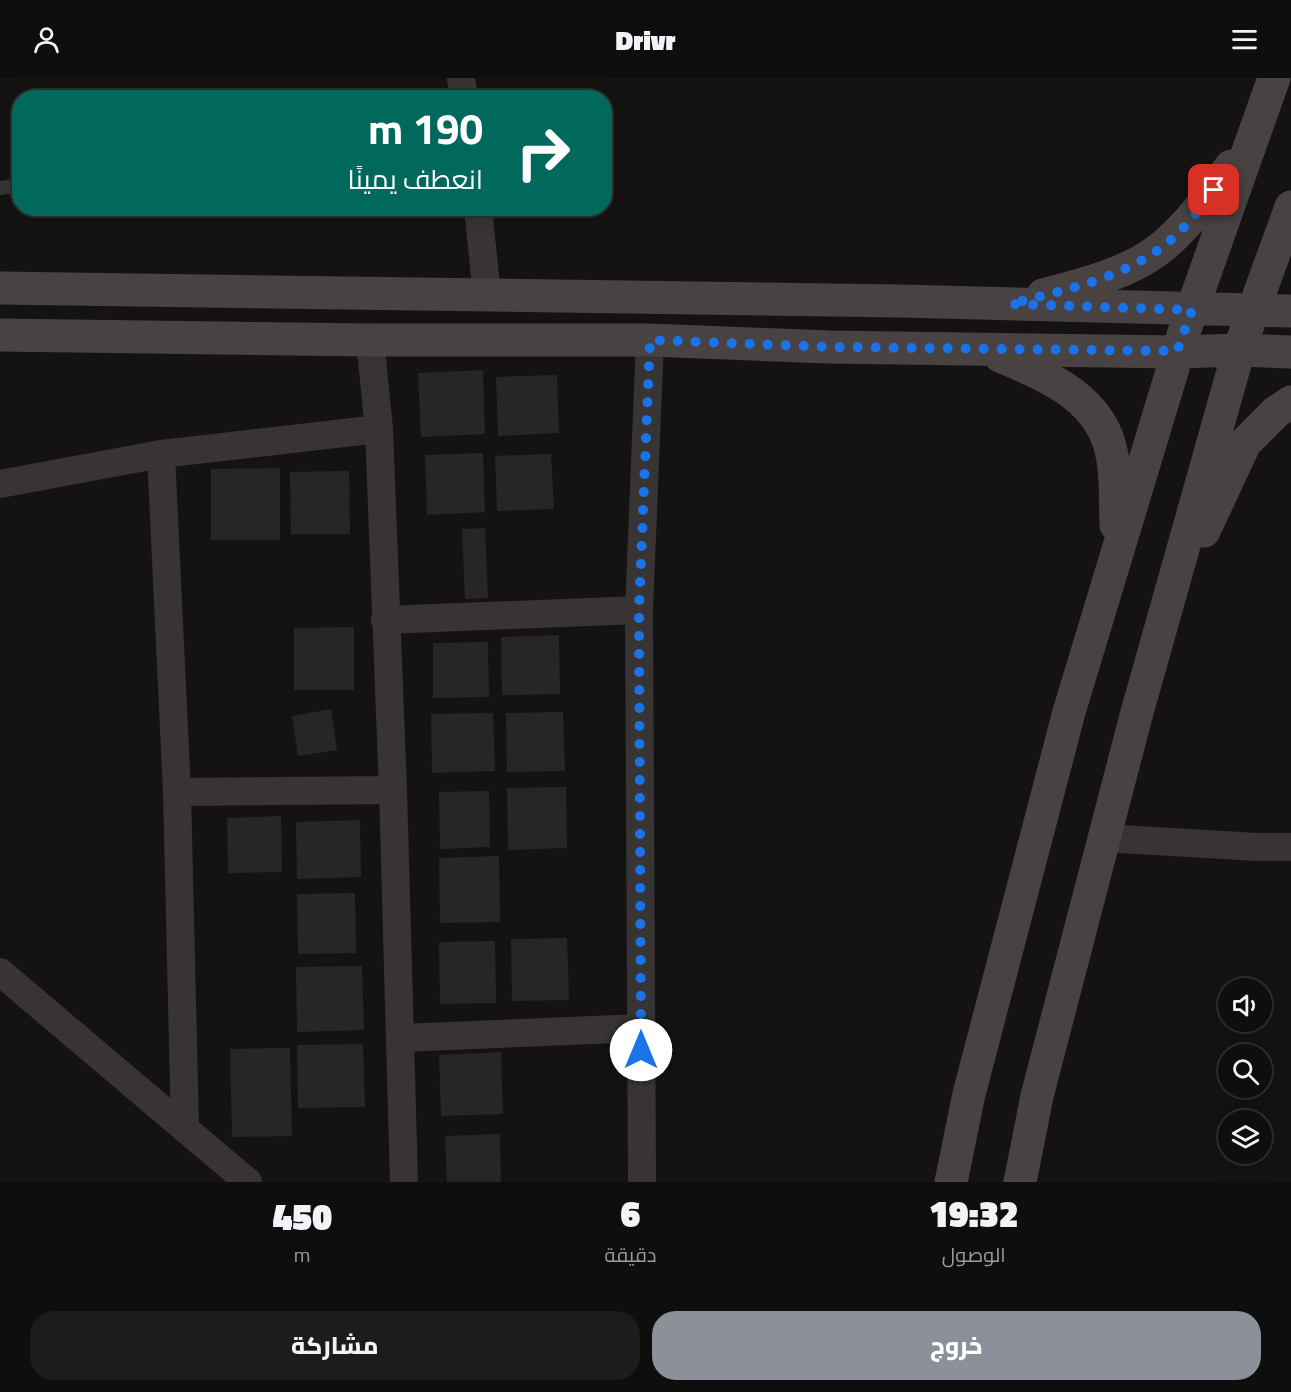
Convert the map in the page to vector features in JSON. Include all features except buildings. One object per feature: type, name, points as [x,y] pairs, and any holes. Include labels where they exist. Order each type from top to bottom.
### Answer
[{"type":"main road","points":[[951,1182],[969,1094],[1063,735],[1177,351],[1274,78]]},
{"type":"main road","points":[[1010,304],[1080,285],[1123,270],[1161,248],[1200,210],[1255,133]]},
{"type":"main road","points":[[1020,1182],[1037,1096],[1164,616],[1239,350],[1291,207]]},
{"type":"main road","points":[[0,288],[1010,304],[1291,311]]},
{"type":"main road","points":[[0,334],[370,340],[650,340],[829,347],[1291,352]]},
{"type":"main road","points":[[984,349],[1049,377],[1078,397],[1102,425],[1112,454],[1116,556]]},
{"type":"main road","points":[[1164,616],[1245,443],[1276,412],[1291,402]]},
{"type":"street","points":[[479,216],[487,295]]},
{"type":"street","points":[[370,340],[379,429],[393,790],[404,1182]]},
{"type":"street","points":[[642,1182],[639,610],[650,340]]},
{"type":"street","points":[[0,484],[161,454],[379,429]]},
{"type":"street","points":[[161,454],[177,792],[185,1129]]},
{"type":"street","points":[[385,620],[639,610]]},
{"type":"street","points":[[177,792],[393,790]]},
{"type":"street","points":[[1104,838],[1291,847]]},
{"type":"street","points":[[0,972],[248,1182]]},
{"type":"street","points":[[400,1038],[641,1028]]},
{"type":"route","points":[[641,1050],[639,610],[650,340],[829,347],[1177,351],[1192,310],[1010,304],[1080,285],[1123,270],[1161,248],[1200,210],[1214,190]]}]
